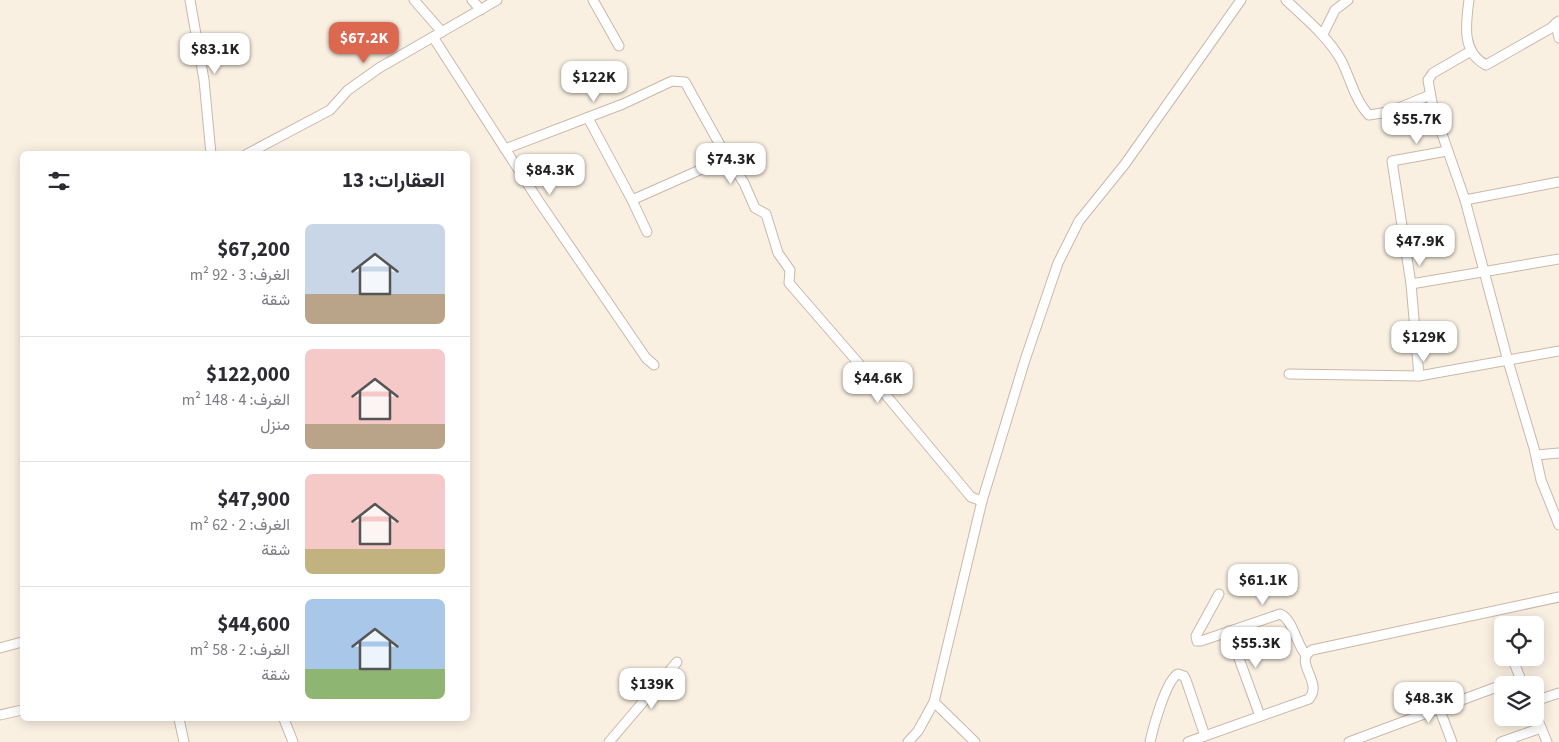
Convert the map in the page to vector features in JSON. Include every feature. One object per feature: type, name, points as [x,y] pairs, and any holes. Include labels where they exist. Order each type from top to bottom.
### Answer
[{"type":"street","points":[[190,0],[204,80],[211,151]]},
{"type":"street","points":[[414,0],[442,32]]},
{"type":"street","points":[[472,0],[480,10]]},
{"type":"street","points":[[253,151],[330,110],[348,90],[379,68],[497,0]]},
{"type":"street","points":[[593,0],[619,46]]},
{"type":"street","points":[[1286,0],[1323,34],[1340,60],[1362,106],[1369,115],[1389,112],[1430,95]]},
{"type":"street","points":[[1323,34],[1335,10],[1348,0]]},
{"type":"street","points":[[1468,0],[1465,32],[1471,51],[1479,62],[1486,65],[1558,22],[1559,38]]},
{"type":"street","points":[[908,742],[918,731],[934,702],[982,501],[1024,360],[1058,263],[1080,222],[1125,164],[1236,2]]},
{"type":"street","points":[[433,37],[538,200],[646,358],[654,365]]},
{"type":"street","points":[[1471,51],[1433,73],[1428,80],[1430,95],[1465,200],[1508,361],[1536,455],[1541,480],[1559,526]]},
{"type":"street","points":[[505,149],[624,104],[672,81],[685,82],[725,154],[744,183],[755,208],[766,214],[778,253],[790,270],[789,283],[971,497],[982,501]]},
{"type":"street","points":[[588,118],[647,232]]},
{"type":"street","points":[[1419,376],[1411,284],[1392,161],[1448,151]]},
{"type":"street","points":[[632,200],[711,164],[725,154]]},
{"type":"street","points":[[1465,200],[1559,182]]},
{"type":"street","points":[[1411,284],[1559,259]]},
{"type":"street","points":[[1289,374],[1419,376],[1559,351]]},
{"type":"street","points":[[1536,455],[1558,454]]},
{"type":"street","points":[[1219,594],[1195,638],[1199,641],[1277,614],[1284,615],[1289,620],[1298,644],[1306,655]]},
{"type":"street","points":[[1188,742],[1307,700],[1311,697],[1314,688],[1305,663],[1306,655],[1312,650],[1559,597]]},
{"type":"street","points":[[1229,631],[1260,716]]},
{"type":"street","points":[[0,648],[20,643]]},
{"type":"street","points":[[609,742],[677,662]]},
{"type":"street","points":[[1150,742],[1159,710],[1172,678],[1178,674],[1182,675],[1186,680],[1205,736]]},
{"type":"street","points":[[1348,742],[1360,740],[1494,688]]},
{"type":"street","points":[[1544,698],[1559,693]]},
{"type":"street","points":[[934,702],[975,742]]},
{"type":"street","points":[[1439,708],[1452,742]]},
{"type":"street","points":[[0,715],[20,710]]},
{"type":"street","points":[[179,721],[184,742]]},
{"type":"street","points":[[285,721],[293,742]]},
{"type":"street","points":[[1501,742],[1541,728],[1547,742]]}]
